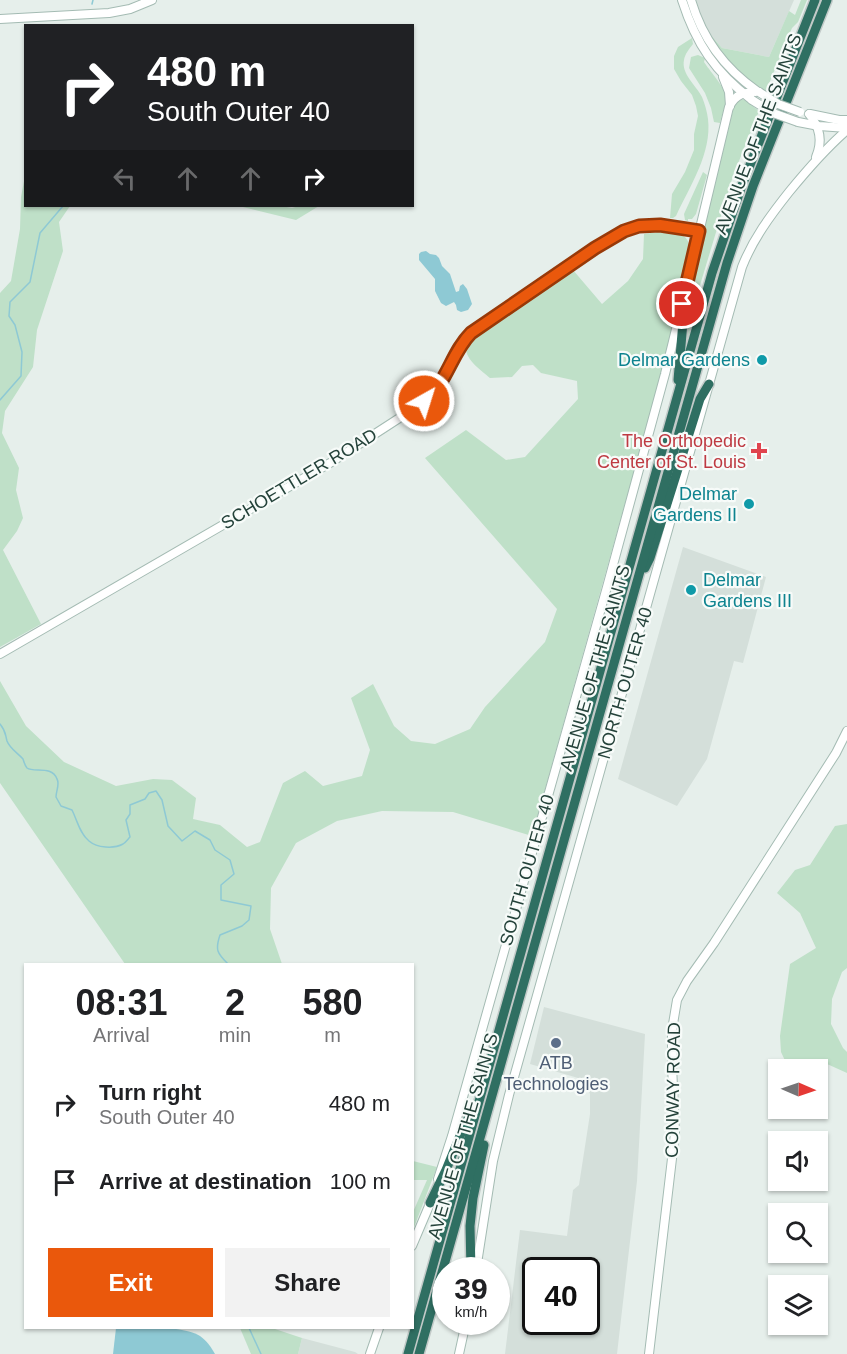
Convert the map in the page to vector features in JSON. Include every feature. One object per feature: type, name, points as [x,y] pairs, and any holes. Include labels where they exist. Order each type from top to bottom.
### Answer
[{"type":"highway","name":"AVENUE OF THE SAINTS","points":[[408,1354],[712,273],[735,204],[815,0]]},
{"type":"highway","name":"AVENUE OF THE SAINTS","points":[[419,1354],[713,311],[741,220],[762,162],[827,0]]},
{"type":"highway","points":[[676,401],[686,287]]},
{"type":"highway","points":[[635,589],[650,558],[700,399],[709,384]]},
{"type":"highway","points":[[430,1203],[447,1170],[464,1126],[481,1097]]},
{"type":"highway","points":[[471,1257],[470,1226],[475,1184],[484,1146],[485,1123]]},
{"type":"street","points":[[0,19],[109,13],[130,9],[152,0]]},
{"type":"street","points":[[682,0],[704,51],[742,93],[756,94],[800,112],[847,120]]},
{"type":"street","points":[[691,0],[704,33],[721,60],[773,113],[798,122],[847,129]]},
{"type":"street","points":[[718,68],[726,81],[729,107]]},
{"type":"street","name":"SOUTH OUTER 40","points":[[414,1241],[430,1203],[452,1136],[604,598],[663,383],[729,107],[732,101],[742,93]]},
{"type":"street","points":[[809,114],[818,126],[820,143],[814,162]]},
{"type":"street","name":"NORTH OUTER 40","points":[[478,1257],[493,1161],[505,1110],[734,294],[747,256],[769,218],[814,162],[847,129]]},
{"type":"street","name":"SCHOETTLER ROAD","points":[[0,654],[330,463],[421,404],[437,389],[459,349],[471,333],[595,248],[624,231],[639,226],[660,225],[699,231]]},
{"type":"street","name":"CONWAY ROAD","points":[[649,1354],[675,1133],[672,1042],[677,1000],[687,981],[836,753],[847,731]]},
{"type":"street","points":[[370,1354],[379,1329]]},
{"type":"street","points":[[459,1354],[463,1335]]},
{"type":"shaded area","points":[[695,0],[794,0],[769,57],[722,48],[709,33]]},
{"type":"shaded area","points":[[683,547],[766,577],[743,663],[734,661],[707,759],[677,806],[618,779]]},
{"type":"shaded area","points":[[544,1007],[645,1034],[637,1181],[617,1354],[505,1354],[507,1335],[510,1335],[510,1313],[520,1230],[567,1236],[573,1190],[579,1185],[590,1114],[590,1094],[585,1080],[530,1064]]},
{"type":"shaded area","points":[[302,1338],[355,1352],[358,1354],[298,1354]]},
{"type":"green space","points":[[801,0],[807,0],[798,22],[792,28],[766,91],[761,88],[759,90],[729,64],[705,29],[722,48],[769,57],[789,11],[795,15]]},
{"type":"green space","points":[[692,38],[693,44],[685,56],[684,65],[687,75],[703,100],[708,116],[707,144],[699,169],[676,216],[670,218],[672,194],[694,150],[694,134],[698,116],[692,95],[674,69],[674,56],[678,47]]},
{"type":"green space","points":[[698,55],[705,58],[704,62],[724,90],[725,105],[720,123],[714,122],[705,93],[689,68],[691,57]]},
{"type":"green space","points":[[740,99],[745,100],[759,111],[733,176],[694,305],[696,306],[688,338],[684,338],[693,275],[734,105]]},
{"type":"green space","points":[[703,172],[707,175],[696,214],[692,219],[685,220],[684,214]]},
{"type":"green space","points":[[24,181],[24,207],[69,207],[59,222],[63,251],[37,330],[33,367],[5,411],[2,433],[19,468],[16,490],[23,518],[17,531],[3,550],[41,624],[0,647],[0,293],[11,281],[20,229]]},
{"type":"green space","points":[[243,207],[317,207],[296,220]]},
{"type":"green space","points":[[658,232],[682,235],[688,242],[690,256],[666,357],[532,836],[453,812],[382,811],[337,821],[296,843],[271,888],[270,929],[282,963],[124,963],[0,783],[0,681],[26,726],[64,762],[116,786],[153,779],[172,780],[196,798],[193,819],[220,825],[247,847],[260,842],[283,783],[305,771],[323,786],[362,776],[370,750],[351,698],[373,684],[394,726],[411,741],[435,744],[470,729],[485,707],[545,642],[557,609],[425,458],[466,430],[506,460],[525,457],[578,399],[577,381],[541,373],[533,365],[522,366],[512,377],[490,378],[477,367],[466,352],[468,341],[573,270],[602,304],[628,281],[643,259],[644,234]]},
{"type":"green space","points":[[847,824],[847,968],[842,972],[832,999],[831,1024],[847,1052],[847,1073],[828,1064],[828,1059],[784,1059],[781,1052],[780,1036],[790,964],[816,948],[800,913],[777,893],[795,870],[810,865],[835,826]]},
{"type":"green space","points":[[414,1161],[437,1167],[414,1227],[414,1210],[427,1180],[414,1180]]},
{"type":"green space","points":[[240,1329],[275,1329],[302,1338],[298,1354],[251,1354]]},
{"type":"water","points":[[426,251],[439,258],[442,266],[450,274],[456,292],[463,284],[467,289],[472,304],[468,310],[461,312],[457,310],[454,302],[446,306],[441,303],[435,291],[435,279],[419,260],[419,254]]},
{"type":"water","points":[[116,1329],[175,1329],[200,1336],[215,1354],[113,1354]]},
{"type":"waterway","points":[[92,4],[93,0]]},
{"type":"waterway","points":[[0,400],[21,376],[22,352],[15,325],[9,316],[10,302],[30,282],[40,233],[62,207]]},
{"type":"waterway","points":[[0,724],[8,744],[23,759],[27,768],[47,771],[55,775],[58,783],[56,797],[61,806],[72,810],[83,835],[92,843],[110,847],[124,843],[130,837],[126,820],[130,814],[130,805],[145,799],[149,793],[156,791],[162,800],[168,826],[182,841],[195,831],[210,840],[215,850],[230,860],[234,874],[221,885],[221,900],[251,906],[249,920],[242,926],[220,935],[218,951],[227,963]]},
{"type":"waterway","points":[[249,1329],[261,1354]]},
{"type":"place","name":"Delmar Gardens","points":[[762,360]]},
{"type":"place","name":"The Orthopedic Center of St. Louis","points":[[759,451]]},
{"type":"place","name":"Delmar Gardens II","points":[[749,504]]},
{"type":"place","name":"Delmar Gardens III","points":[[691,590]]},
{"type":"place","name":"ATB Technologies","points":[[556,1043]]},
{"type":"route","points":[[424,401],[437,389],[459,349],[471,333],[595,248],[624,231],[648,225],[675,226],[699,231],[682,304]]}]
